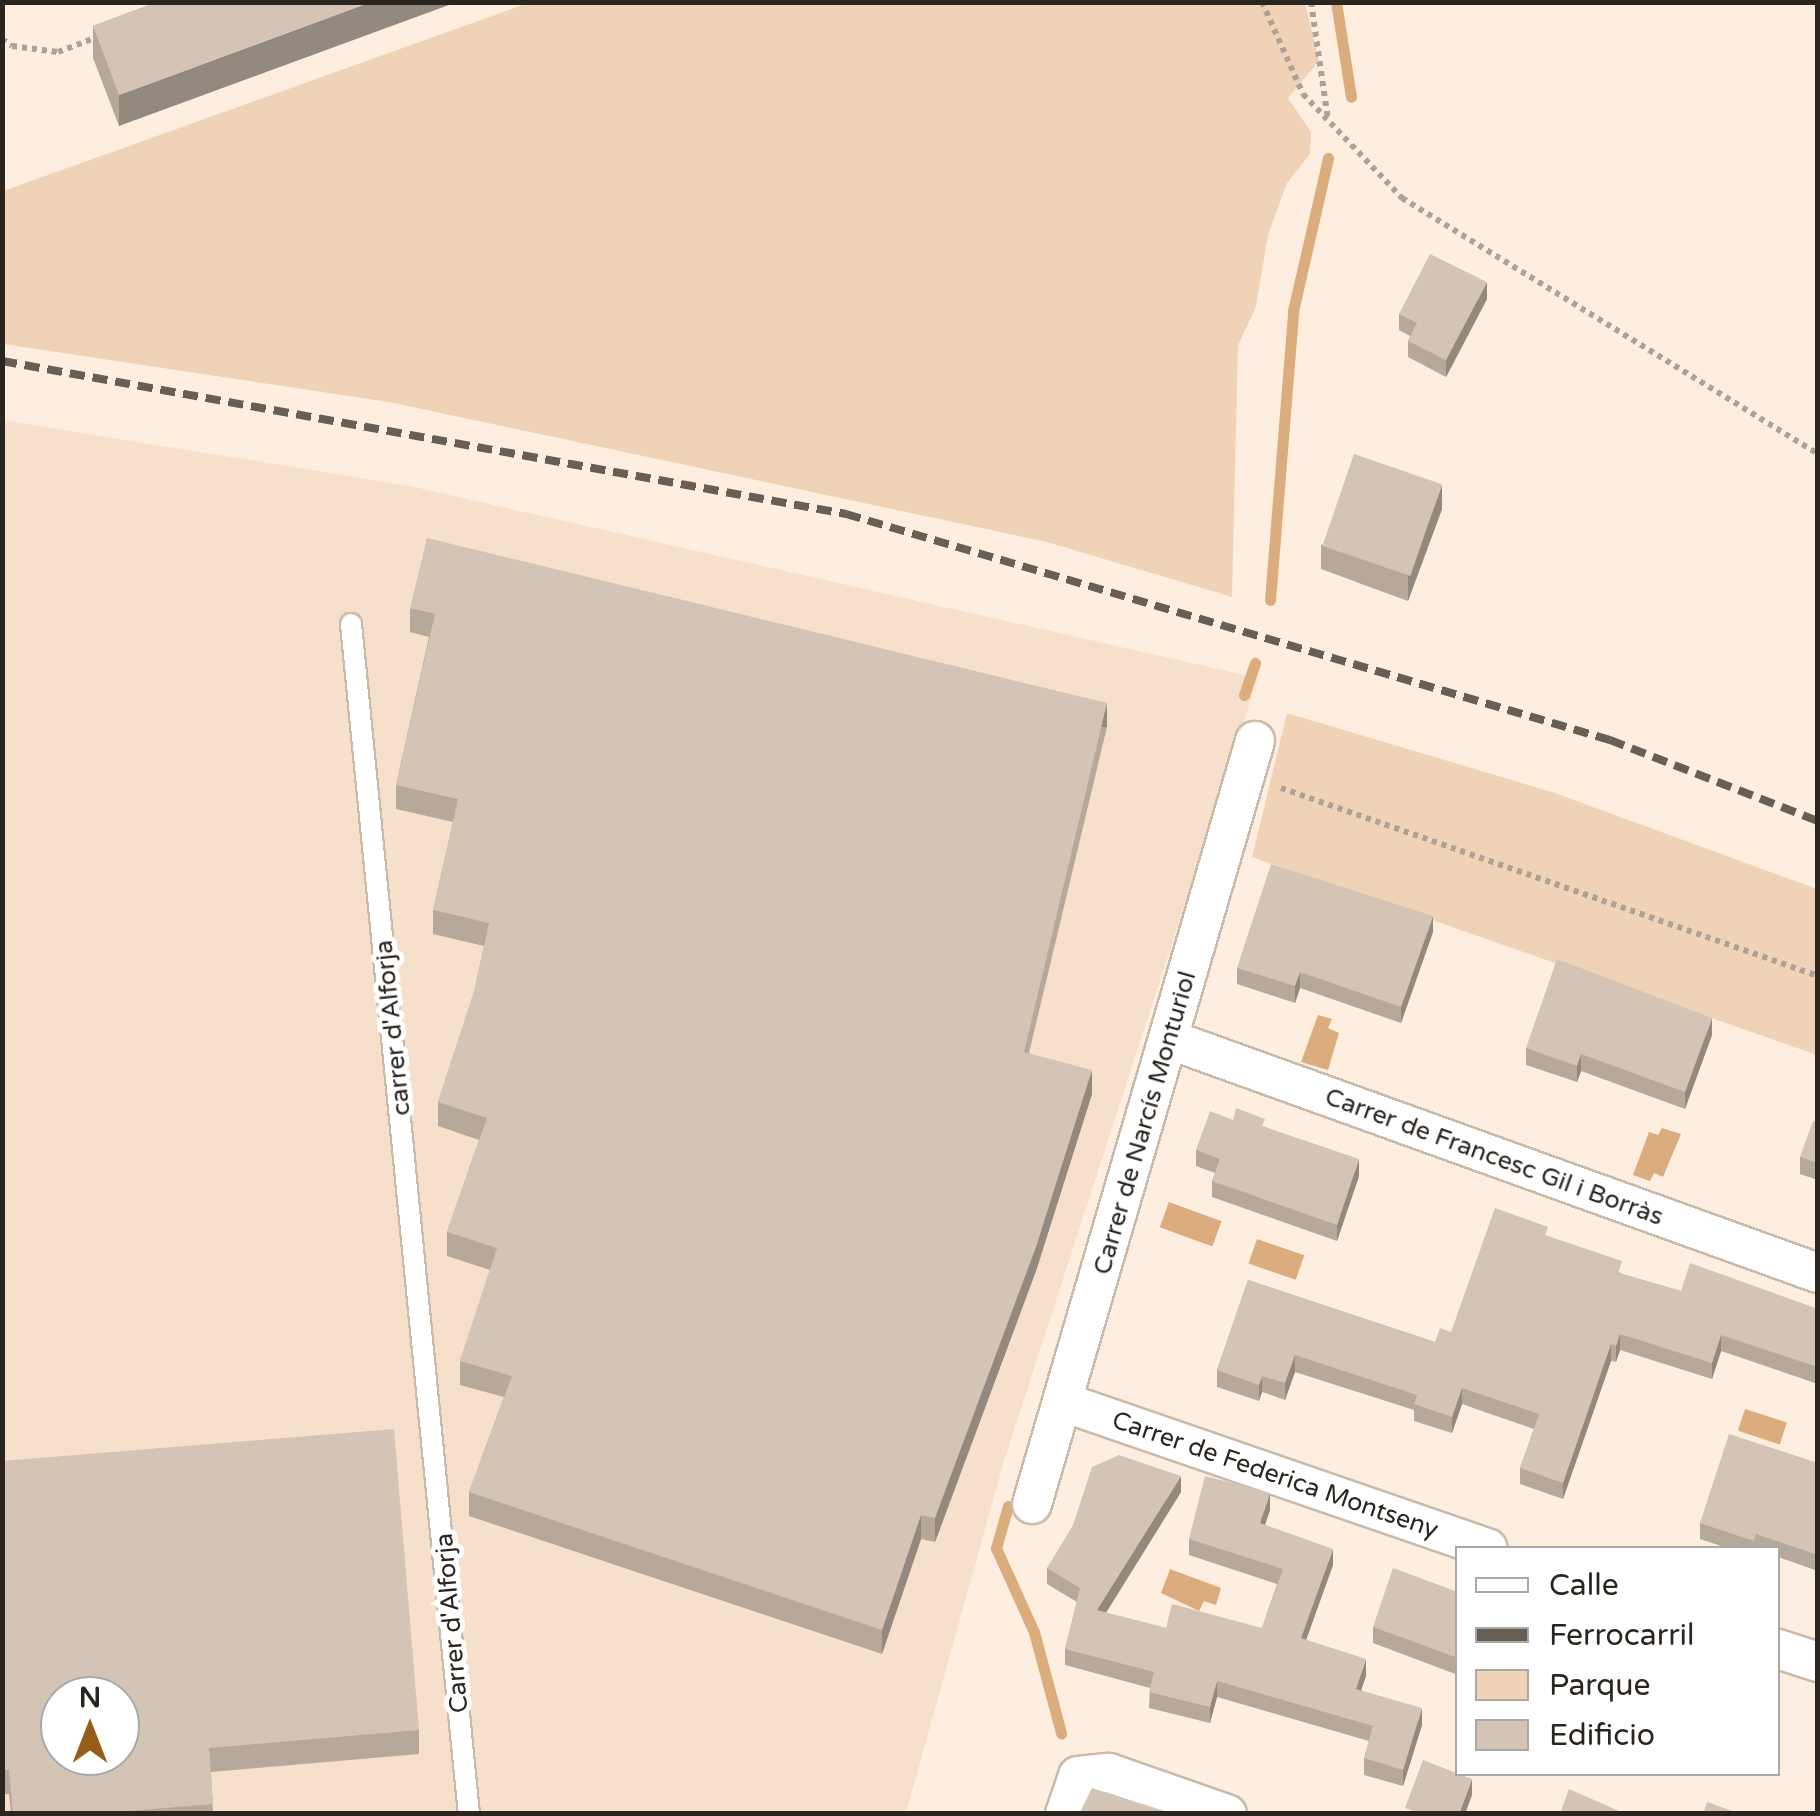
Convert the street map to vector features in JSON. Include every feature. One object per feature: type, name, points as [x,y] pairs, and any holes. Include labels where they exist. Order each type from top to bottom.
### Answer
[{"type":"street","name":"Carrer de Narcís Monturiol","points":[[1032,1504],[1255,741]]},
{"type":"street","name":"Carrer de Francesc Gil i Borràs","points":[[1170,1040],[1818,1273]]},
{"type":"street","name":"Carrer de Federica Montseny","points":[[1063,1402],[1482,1546]]},
{"type":"street","points":[[1780,1649],[1818,1662]]},
{"type":"street","points":[[1065,1814],[1078,1776],[1109,1772],[1227,1814]]},
{"type":"lane","name":"carrer d'Alforja","points":[[351,624],[435,1433]]},
{"type":"lane","name":"Carrer d'Alforja","points":[[435,1433],[469,1814]]},
{"type":"path","points":[[1262,2],[1282,58],[1328,123],[1402,198],[1818,454]]},
{"type":"path","points":[[1311,2],[1328,123]]},
{"type":"path","points":[[2,39],[12,46],[58,52],[110,33]]},
{"type":"path","points":[[1265,782],[1818,976]]},
{"type":"shaded area","points":[[2,420],[410,486],[1258,678],[1004,1461],[906,1813],[3,1813]]},
{"type":"shaded area","points":[[1318,1015],[1332,1019],[1328,1028],[1339,1033],[1328,1070],[1301,1062]]},
{"type":"shaded area","points":[[1662,1128],[1681,1134],[1663,1177],[1654,1173],[1650,1181],[1633,1175],[1649,1132],[1658,1135]]},
{"type":"shaded area","points":[[1169,1202],[1222,1221],[1212,1247],[1160,1227]]},
{"type":"shaded area","points":[[1257,1239],[1304,1255],[1296,1280],[1249,1264]]},
{"type":"shaded area","points":[[1745,1409],[1787,1423],[1780,1444],[1738,1431]]},
{"type":"shaded area","points":[[1170,1569],[1221,1588],[1216,1605],[1204,1601],[1199,1611],[1161,1593]]},
{"type":"green space","points":[[531,2],[1305,3],[1319,61],[1288,98],[1311,132],[1310,154],[1287,183],[1268,235],[1256,307],[1238,345],[1232,597],[1047,542],[389,402],[3,344],[3,191]]},
{"type":"green space","points":[[1287,713],[1555,793],[1817,889],[1817,1055],[1252,857]]},
{"type":"building","points":[[157,2],[371,2],[119,95],[93,26]]},
{"type":"building","points":[[1430,254],[1487,282],[1446,360],[1408,341],[1417,323],[1399,314]]},
{"type":"building","points":[[1354,454],[1442,484],[1410,576],[1322,546]]},
{"type":"building","points":[[427,538],[1107,703],[1024,1052],[1092,1070],[1036,1247],[935,1518],[921,1515],[882,1630],[469,1492],[512,1376],[460,1361],[497,1248],[447,1232],[487,1118],[438,1102],[474,992],[489,923],[433,910],[458,799],[396,785],[435,614],[410,608]]},
{"type":"building","points":[[1271,864],[1433,916],[1401,1007],[1300,972],[1295,986],[1237,968]]},
{"type":"building","points":[[1557,959],[1712,1018],[1685,1092],[1581,1054],[1577,1066],[1526,1048]]},
{"type":"building","points":[[1236,1108],[1265,1119],[1262,1126],[1359,1159],[1337,1225],[1212,1181],[1220,1159],[1196,1150],[1210,1111],[1233,1120]]},
{"type":"building","points":[[1813,1121],[1818,1122],[1818,1163],[1800,1157]]},
{"type":"building","points":[[1495,1208],[1548,1227],[1545,1235],[1622,1261],[1618,1273],[1681,1291],[1690,1263],[1818,1309],[1818,1367],[1721,1335],[1712,1363],[1620,1334],[1616,1346],[1611,1344],[1563,1483],[1520,1468],[1539,1414],[1462,1388],[1452,1417],[1414,1404],[1417,1395],[1295,1355],[1285,1383],[1262,1376],[1259,1385],[1217,1370],[1248,1280],[1435,1342],[1440,1328],[1451,1332]]},
{"type":"building","points":[[394,1429],[419,1730],[209,1748],[213,1804],[92,1814],[13,1814],[9,1770],[2,1770],[2,1461]]},
{"type":"building","points":[[1729,1434],[1818,1463],[1818,1555],[1756,1534],[1754,1541],[1700,1523]]},
{"type":"building","points":[[1119,1455],[1181,1476],[1097,1610],[1166,1628],[1172,1604],[1262,1628],[1283,1569],[1189,1539],[1205,1476],[1270,1493],[1260,1523],[1333,1549],[1301,1638],[1366,1659],[1356,1689],[1422,1708],[1403,1770],[1364,1758],[1373,1726],[1217,1681],[1210,1707],[1149,1692],[1154,1672],[1065,1649],[1080,1588],[1047,1568],[1073,1525],[1092,1467]]},
{"type":"building","points":[[1393,1568],[1455,1591],[1455,1657],[1373,1627]]},
{"type":"building","points":[[1423,1760],[1455,1772],[1455,1776],[1472,1779],[1459,1814],[1420,1814],[1405,1808]]},
{"type":"building","points":[[1092,1788],[1174,1814],[1079,1814]]},
{"type":"building","points":[[1569,1789],[1626,1814],[1560,1814]]},
{"type":"building","points":[[1707,1802],[1741,1814],[1703,1814]]},
{"type":"waterway","points":[[1336,2],[1351,97]]},
{"type":"waterway","points":[[1270,600],[1293,311],[1328,158]]},
{"type":"waterway","points":[[1244,695],[1255,663]]},
{"type":"waterway","points":[[1008,1506],[996,1548],[1034,1632],[1061,1733]]},
{"type":"railway","points":[[2,361],[846,514],[1610,740],[1818,821]]}]
